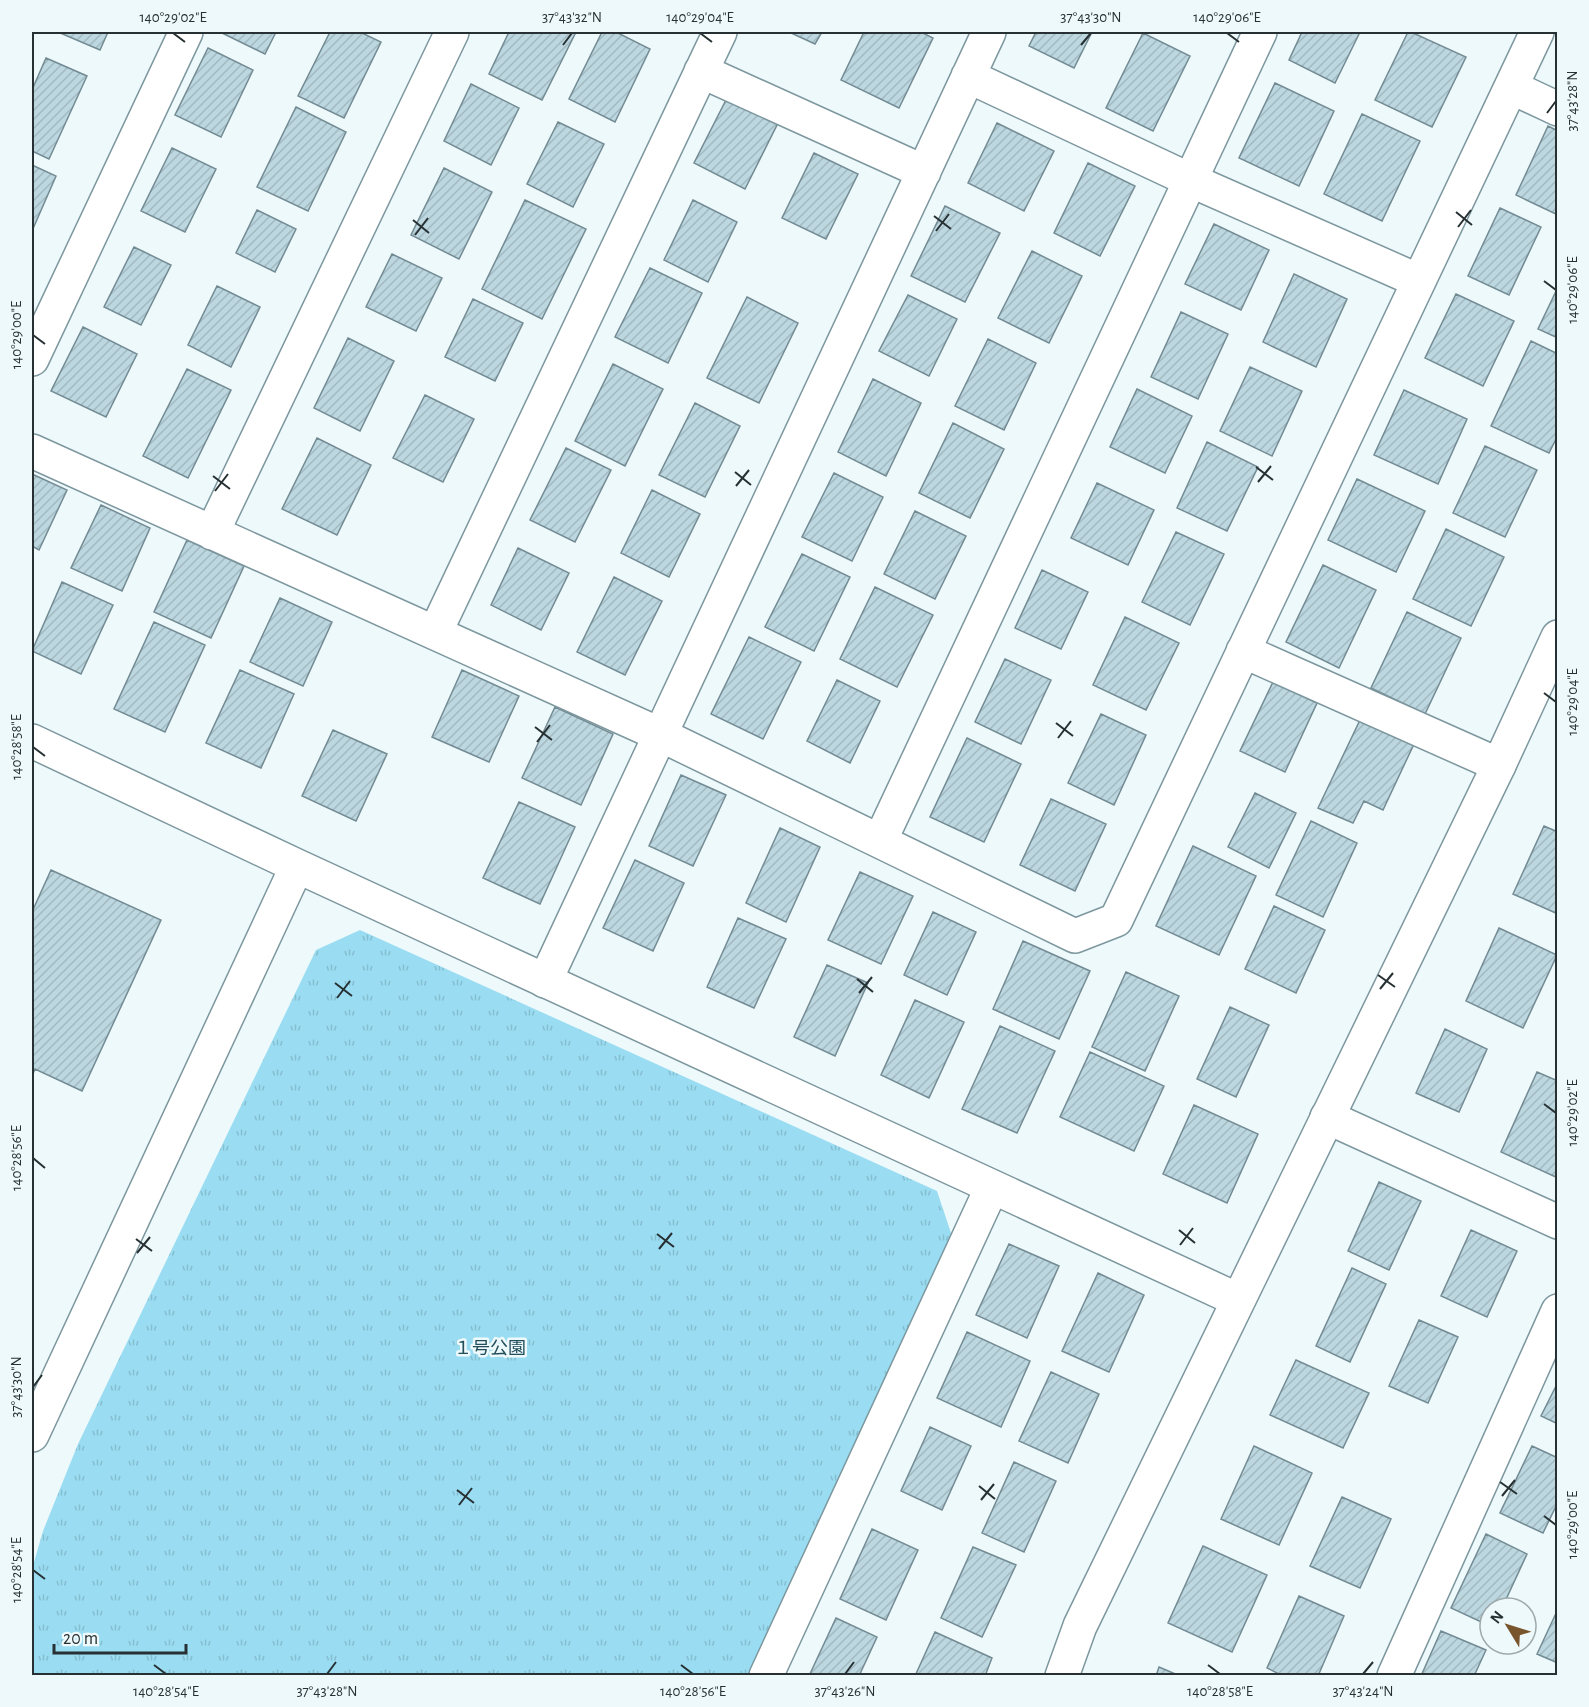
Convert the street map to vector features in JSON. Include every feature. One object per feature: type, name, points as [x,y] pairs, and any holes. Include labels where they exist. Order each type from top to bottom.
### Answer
[{"type":"street","points":[[32,359],[186,32]]},
{"type":"street","points":[[212,533],[452,32]]},
{"type":"street","points":[[435,633],[720,32]]},
{"type":"street","points":[[545,981],[989,32]]},
{"type":"street","points":[[880,841],[1260,32]]},
{"type":"street","points":[[32,451],[661,735],[1075,936],[1116,920],[1537,32]]},
{"type":"street","points":[[701,71],[924,172]]},
{"type":"street","points":[[968,76],[1190,180],[1419,281]]},
{"type":"street","points":[[1511,87],[1557,109]]},
{"type":"street","points":[[1062,1676],[1080,1626],[1238,1300],[1499,765],[1550,671],[1557,637]]},
{"type":"street","points":[[1243,651],[1499,765]]},
{"type":"street","points":[[32,741],[545,981],[1238,1300]]},
{"type":"street","points":[[32,1435],[297,866]]},
{"type":"street","points":[[1327,1117],[1557,1222]]},
{"type":"street","points":[[766,1676],[992,1187]]},
{"type":"street","points":[[1394,1676],[1557,1311]]},
{"type":"green space","name":"１号公園","points":[[360,930],[937,1191],[952,1236],[748,1675],[32,1676],[32,1569],[43,1531],[78,1444],[316,950]]},
{"type":"building","points":[[58,32],[108,32],[100,50]]},
{"type":"building","points":[[220,32],[276,32],[265,54]]},
{"type":"building","points":[[330,32],[360,32],[381,42],[344,118],[298,96]]},
{"type":"building","points":[[509,32],[576,32],[542,100],[489,74]]},
{"type":"building","points":[[602,32],[616,32],[650,49],[615,122],[569,99]]},
{"type":"building","points":[[789,32],[822,32],[815,44]]},
{"type":"building","points":[[864,32],[921,32],[933,38],[899,108],[841,80]]},
{"type":"building","points":[[1036,32],[1092,32],[1074,68],[1029,46]]},
{"type":"building","points":[[1302,32],[1360,32],[1335,83],[1289,60]]},
{"type":"building","points":[[1408,32],[1466,57],[1432,127],[1375,100]]},
{"type":"building","points":[[1143,33],[1190,56],[1153,131],[1106,108]]},
{"type":"building","points":[[208,48],[253,70],[221,137],[175,115]]},
{"type":"building","points":[[46,58],[87,76],[49,159],[32,151],[32,90]]},
{"type":"building","points":[[1275,83],[1334,111],[1299,186],[1239,158]]},
{"type":"building","points":[[471,84],[519,108],[491,165],[444,141]]},
{"type":"building","points":[[728,96],[779,121],[745,189],[694,163]]},
{"type":"building","points":[[296,107],[346,132],[308,211],[257,187]]},
{"type":"building","points":[[1362,114],[1420,141],[1382,221],[1324,194]]},
{"type":"building","points":[[558,122],[604,144],[573,207],[527,184]]},
{"type":"building","points":[[997,123],[1054,151],[1024,211],[968,183]]},
{"type":"building","points":[[1548,126],[1558,131],[1558,215],[1516,195]]},
{"type":"building","points":[[172,148],[216,169],[185,232],[141,211]]},
{"type":"building","points":[[814,153],[858,174],[826,239],[782,218]]},
{"type":"building","points":[[1088,163],[1135,186],[1100,256],[1054,233]]},
{"type":"building","points":[[32,165],[56,176],[32,231]]},
{"type":"building","points":[[444,168],[492,192],[459,259],[411,235]]},
{"type":"building","points":[[525,200],[586,229],[542,319],[482,289]]},
{"type":"building","points":[[693,200],[737,222],[708,282],[664,260]]},
{"type":"building","points":[[945,206],[1000,233],[965,302],[911,276]]},
{"type":"building","points":[[1500,208],[1541,227],[1509,295],[1468,276]]},
{"type":"building","points":[[257,210],[296,229],[275,272],[236,253]]},
{"type":"building","points":[[1214,224],[1269,250],[1241,310],[1185,284]]},
{"type":"building","points":[[134,247],[171,265],[141,325],[104,307]]},
{"type":"building","points":[[1032,251],[1082,276],[1049,343],[998,318]]},
{"type":"building","points":[[392,254],[442,278],[416,331],[366,307]]},
{"type":"building","points":[[650,268],[702,293],[668,363],[615,337]]},
{"type":"building","points":[[1294,274],[1347,299],[1316,367],[1263,342]]},
{"type":"building","points":[[217,286],[260,307],[231,367],[188,345]]},
{"type":"building","points":[[1558,287],[1558,338],[1538,329]]},
{"type":"building","points":[[1456,294],[1514,321],[1483,386],[1425,358]]},
{"type":"building","points":[[908,295],[957,319],[929,376],[879,351]]},
{"type":"building","points":[[747,297],[798,323],[759,403],[707,378]]},
{"type":"building","points":[[473,299],[523,323],[495,381],[445,357]]},
{"type":"building","points":[[1181,312],[1228,334],[1198,399],[1151,377]]},
{"type":"building","points":[[83,327],[137,354],[106,417],[51,391]]},
{"type":"building","points":[[348,338],[394,361],[360,431],[314,408]]},
{"type":"building","points":[[988,339],[1036,363],[1004,430],[955,406]]},
{"type":"building","points":[[1531,341],[1558,354],[1558,435],[1549,453],[1491,426]]},
{"type":"building","points":[[613,364],[663,389],[625,466],[575,441]]},
{"type":"building","points":[[1250,367],[1302,391],[1272,456],[1220,431]]},
{"type":"building","points":[[187,369],[231,390],[188,478],[143,456]]},
{"type":"building","points":[[873,379],[921,403],[886,476],[838,452]]},
{"type":"building","points":[[1137,389],[1192,416],[1165,473],[1110,447]]},
{"type":"building","points":[[1404,390],[1467,419],[1438,484],[1374,455]]},
{"type":"building","points":[[425,395],[474,419],[443,482],[393,458]]},
{"type":"building","points":[[695,403],[740,426],[705,497],[659,475]]},
{"type":"building","points":[[953,423],[1004,449],[970,518],[919,493]]},
{"type":"building","points":[[317,438],[371,465],[337,535],[282,509]]},
{"type":"building","points":[[1207,442],[1258,467],[1227,531],[1177,508]]},
{"type":"building","points":[[1485,446],[1537,470],[1505,537],[1453,513]]},
{"type":"building","points":[[566,448],[611,470],[575,542],[530,520]]},
{"type":"building","points":[[834,473],[883,497],[852,561],[802,537]]},
{"type":"building","points":[[32,474],[67,490],[39,550],[32,546]]},
{"type":"building","points":[[1357,479],[1425,511],[1396,572],[1328,540]]},
{"type":"building","points":[[1097,483],[1154,510],[1128,565],[1071,538]]},
{"type":"building","points":[[652,490],[700,514],[669,577],[621,553]]},
{"type":"building","points":[[101,505],[150,528],[122,591],[71,568]]},
{"type":"building","points":[[915,511],[966,536],[935,599],[884,574]]},
{"type":"building","points":[[1446,529],[1504,557],[1471,626],[1413,599]]},
{"type":"building","points":[[1176,532],[1224,554],[1190,625],[1142,602]]},
{"type":"building","points":[[187,540],[244,566],[211,638],[154,612]]},
{"type":"building","points":[[518,548],[569,573],[541,630],[491,605]]},
{"type":"building","points":[[802,554],[850,577],[814,651],[765,627]]},
{"type":"building","points":[[1323,565],[1376,590],[1339,668],[1286,642]]},
{"type":"building","points":[[1042,570],[1088,592],[1061,649],[1015,628]]},
{"type":"building","points":[[614,577],[662,601],[625,675],[577,652]]},
{"type":"building","points":[[62,582],[113,605],[81,674],[32,651]]},
{"type":"building","points":[[875,587],[933,615],[897,687],[840,659]]},
{"type":"building","points":[[280,598],[332,622],[303,686],[250,662]]},
{"type":"building","points":[[1407,612],[1461,638],[1425,714],[1371,688]]},
{"type":"building","points":[[1125,617],[1179,643],[1146,710],[1093,685]]},
{"type":"building","points":[[154,622],[205,645],[165,732],[114,709]]},
{"type":"building","points":[[749,637],[801,662],[763,739],[711,714]]},
{"type":"building","points":[[1005,659],[1051,680],[1021,744],[975,722]]},
{"type":"building","points":[[240,670],[294,694],[261,768],[206,743]]},
{"type":"building","points":[[462,670],[519,696],[489,762],[432,737]]},
{"type":"building","points":[[837,680],[880,701],[850,763],[807,741]]},
{"type":"building","points":[[1273,682],[1317,703],[1285,772],[1240,751]]},
{"type":"building","points":[[555,707],[613,734],[581,805],[522,778]]},
{"type":"building","points":[[1101,714],[1146,735],[1114,805],[1068,783]]},
{"type":"building","points":[[1360,720],[1414,744],[1383,810],[1364,801],[1353,823],[1318,808]]},
{"type":"building","points":[[333,730],[387,754],[356,821],[302,796]]},
{"type":"building","points":[[967,738],[1021,764],[984,842],[930,817]]},
{"type":"building","points":[[681,775],[726,795],[693,866],[649,846]]},
{"type":"building","points":[[1255,793],[1296,813],[1269,868],[1228,847]]},
{"type":"building","points":[[1051,799],[1106,824],[1075,891],[1020,865]]},
{"type":"building","points":[[519,802],[575,827],[540,904],[483,878]]},
{"type":"building","points":[[1311,821],[1357,843],[1323,917],[1276,895]]},
{"type":"building","points":[[1544,826],[1558,832],[1558,914],[1513,894]]},
{"type":"building","points":[[780,828],[820,847],[786,922],[746,903]]},
{"type":"building","points":[[1193,846],[1256,876],[1219,955],[1156,926]]},
{"type":"building","points":[[635,860],[684,883],[653,951],[603,928]]},
{"type":"building","points":[[51,870],[161,920],[82,1091],[35,1069],[32,1076],[32,912]]},
{"type":"building","points":[[860,872],[913,896],[881,964],[828,940]]},
{"type":"building","points":[[1274,906],[1325,930],[1296,993],[1245,969]]},
{"type":"building","points":[[933,912],[976,932],[947,995],[904,975]]},
{"type":"building","points":[[738,918],[786,939],[754,1008],[707,987]]},
{"type":"building","points":[[1499,928],[1557,955],[1523,1028],[1466,1001]]},
{"type":"building","points":[[1023,941],[1090,971],[1059,1039],[993,1009]]},
{"type":"building","points":[[827,965],[868,983],[835,1056],[794,1037]]},
{"type":"building","points":[[1126,972],[1179,996],[1145,1071],[1092,1047]]},
{"type":"building","points":[[915,1000],[964,1022],[929,1098],[881,1075]]},
{"type":"building","points":[[1230,1007],[1269,1025],[1236,1097],[1197,1079]]},
{"type":"building","points":[[1000,1026],[1055,1051],[1017,1133],[962,1109]]},
{"type":"building","points":[[1445,1029],[1487,1049],[1459,1112],[1416,1093]]},
{"type":"building","points":[[1090,1052],[1164,1086],[1134,1151],[1060,1117]]},
{"type":"building","points":[[1537,1072],[1558,1081],[1558,1178],[1501,1152]]},
{"type":"building","points":[[1194,1105],[1258,1134],[1227,1203],[1163,1174]]},
{"type":"building","points":[[1379,1182],[1421,1201],[1389,1270],[1348,1251]]},
{"type":"building","points":[[1471,1230],[1517,1251],[1487,1317],[1441,1296]]},
{"type":"building","points":[[1009,1244],[1059,1266],[1027,1338],[976,1315]]},
{"type":"building","points":[[1352,1268],[1386,1284],[1350,1362],[1316,1346]]},
{"type":"building","points":[[1098,1273],[1144,1295],[1109,1372],[1062,1351]]},
{"type":"building","points":[[1419,1320],[1458,1337],[1428,1403],[1389,1386]]},
{"type":"building","points":[[967,1332],[1030,1361],[1001,1427],[937,1398]]},
{"type":"building","points":[[1296,1360],[1369,1393],[1343,1448],[1270,1415]]},
{"type":"building","points":[[1051,1372],[1099,1394],[1068,1463],[1019,1441]]},
{"type":"building","points":[[1558,1382],[1558,1424],[1541,1416]]},
{"type":"building","points":[[930,1427],[971,1446],[942,1510],[901,1491]]},
{"type":"building","points":[[1254,1446],[1312,1473],[1279,1545],[1221,1519]]},
{"type":"building","points":[[1532,1446],[1558,1458],[1558,1502],[1543,1533],[1500,1513]]},
{"type":"building","points":[[1014,1462],[1056,1481],[1024,1552],[982,1533]]},
{"type":"building","points":[[1342,1497],[1391,1519],[1360,1588],[1310,1566]]},
{"type":"building","points":[[872,1529],[918,1550],[886,1620],[840,1599]]},
{"type":"building","points":[[1486,1534],[1527,1554],[1508,1596],[1478,1596],[1478,1620],[1451,1608]]},
{"type":"building","points":[[1203,1546],[1267,1575],[1232,1652],[1168,1623]]},
{"type":"building","points":[[973,1547],[1016,1565],[982,1637],[941,1618]]},
{"type":"building","points":[[1299,1596],[1344,1616],[1318,1676],[1283,1676],[1267,1668]]},
{"type":"building","points":[[1558,1609],[1558,1663],[1538,1654]]},
{"type":"building","points":[[836,1618],[877,1637],[859,1676],[809,1676]]},
{"type":"building","points":[[1441,1631],[1478,1647],[1478,1656],[1483,1656],[1474,1676],[1421,1676]]},
{"type":"building","points":[[935,1632],[992,1658],[985,1676],[915,1676]]},
{"type":"building","points":[[1159,1667],[1180,1676],[1156,1676]]}]
